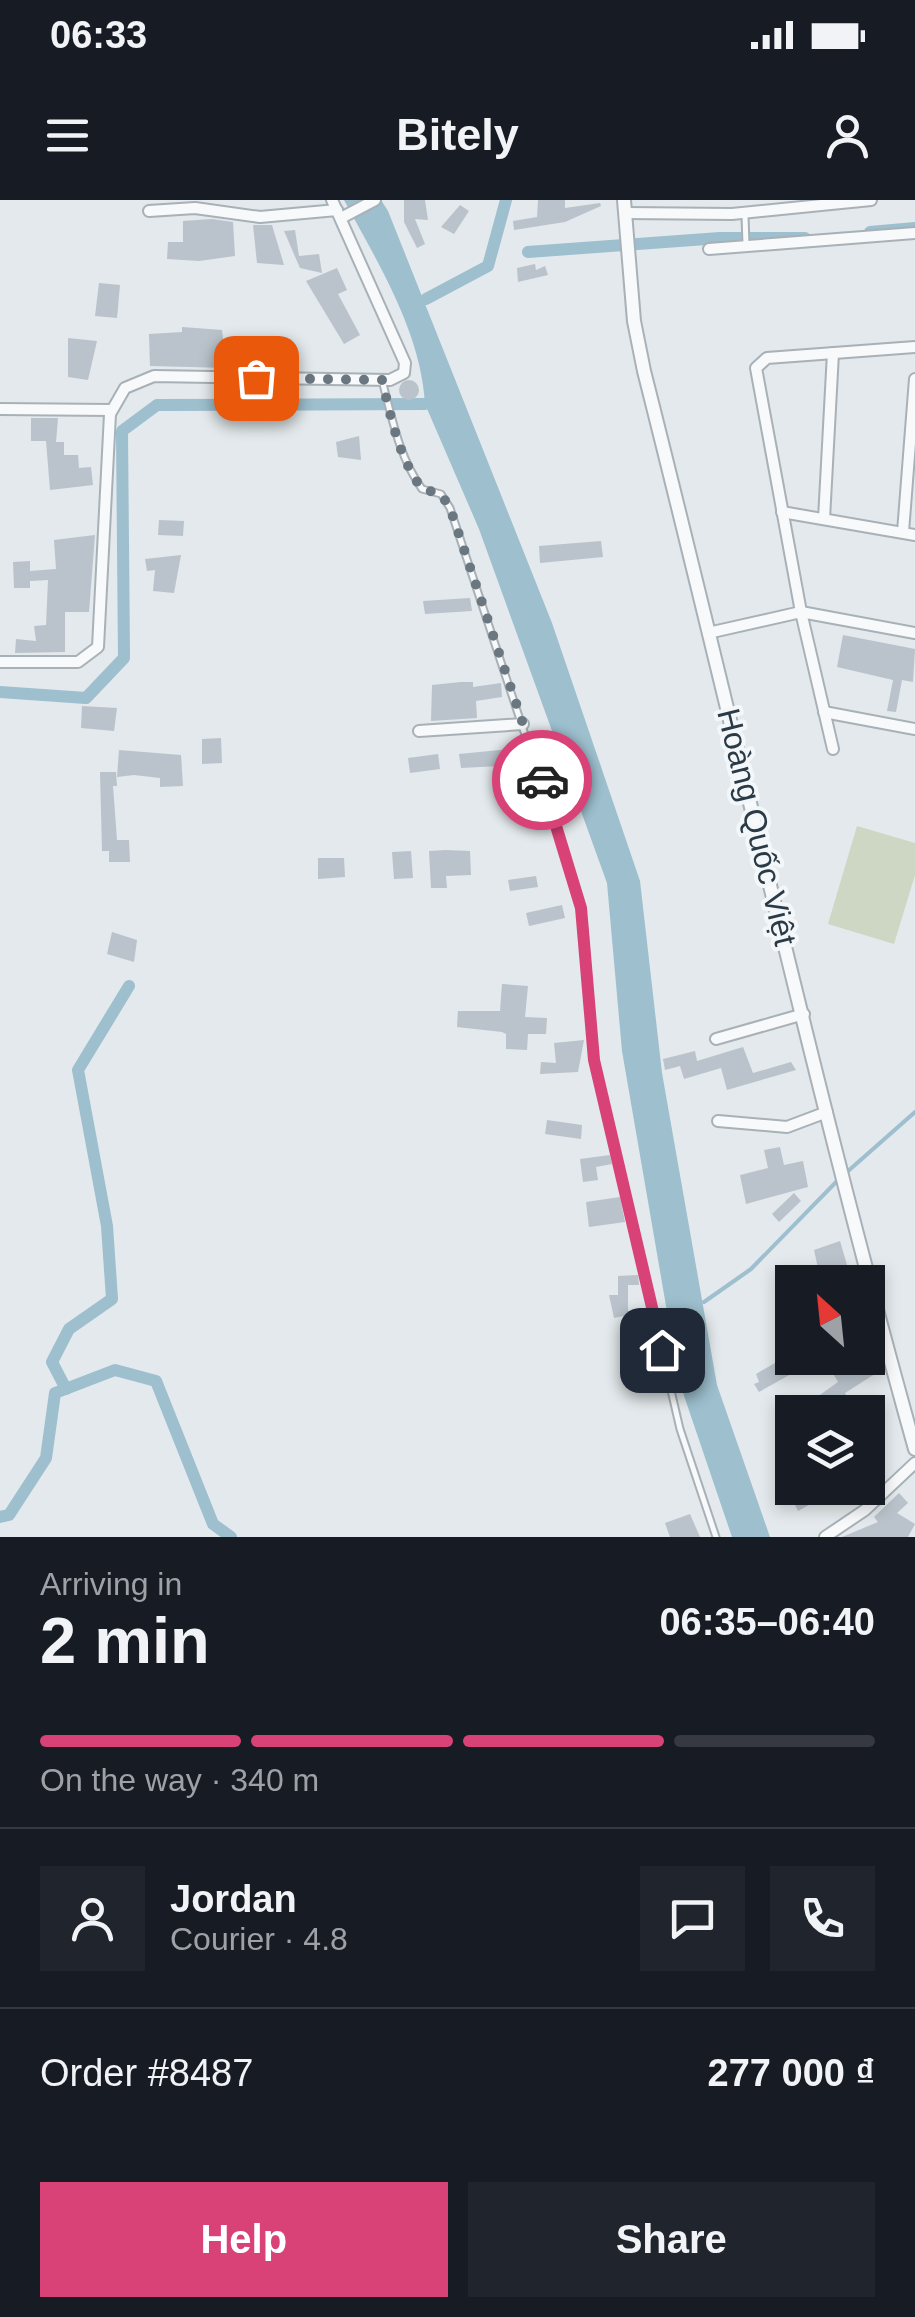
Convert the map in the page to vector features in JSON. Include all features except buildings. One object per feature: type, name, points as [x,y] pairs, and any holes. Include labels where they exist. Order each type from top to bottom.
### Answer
[{"type":"street","points":[[149,211],[195,208],[268,217],[339,211],[375,200]]},
{"type":"street","points":[[625,211],[745,214],[871,200]]},
{"type":"street","points":[[0,662],[78,662],[98,647],[110,410],[125,388],[154,376],[382,380],[404,374],[405,364],[339,211]]},
{"type":"street","name":"Hoàng Quốc Việt","points":[[625,211],[634,321],[804,1014],[846,1203],[915,1449]]},
{"type":"street","points":[[708,249],[915,233]]},
{"type":"street","points":[[833,749],[801,612],[756,368],[766,358],[915,348]]},
{"type":"street","points":[[824,519],[833,354]]},
{"type":"street","points":[[782,512],[909,533],[915,380]]},
{"type":"street","points":[[0,409],[110,410]]},
{"type":"street","points":[[708,633],[801,612],[915,633]]},
{"type":"street","points":[[824,712],[915,729]]},
{"type":"street","points":[[419,731],[524,724]]},
{"type":"street","points":[[716,1039],[804,1014]]},
{"type":"street","points":[[718,1121],[787,1127],[827,1112]]},
{"type":"street","points":[[825,1537],[865,1510],[915,1464]]},
{"type":"lane","points":[[745,214],[746,245]]},
{"type":"lane","points":[[382,380],[416,480],[422,489],[441,494],[450,508],[524,724],[581,908],[594,1060],[680,1429],[716,1537]]},
{"type":"green space","points":[[857,826],[915,843],[915,875],[894,944],[828,924]]},
{"type":"water","points":[[344,200],[381,200],[388,211],[552,623],[640,881],[662,1073],[717,1385],[770,1537],[732,1537],[679,1381],[622,1051],[607,883],[479,529],[425,404],[407,324]]},
{"type":"waterway","points":[[426,299],[488,266],[506,200]]},
{"type":"waterway","points":[[870,232],[915,228]]},
{"type":"waterway","points":[[528,252],[720,238],[805,238]]},
{"type":"waterway","points":[[0,692],[86,698],[124,658],[122,431],[157,405],[425,404]]},
{"type":"waterway","points":[[66,1389],[52,1362],[69,1329],[112,1299],[107,1226],[78,1070],[129,986]]},
{"type":"waterway","points":[[847,1172],[915,1112]]},
{"type":"waterway","points":[[704,1302],[751,1269],[840,1178]]},
{"type":"waterway","points":[[0,1517],[9,1515],[46,1458],[55,1393],[115,1370],[156,1381],[213,1524],[231,1537]]},
{"type":"way so far","points":[[256,378],[382,380],[401,449],[416,480],[422,489],[444,496],[450,508],[542,780]]},
{"type":"route","points":[[542,780],[581,908],[594,1060],[662,1350]]}]
